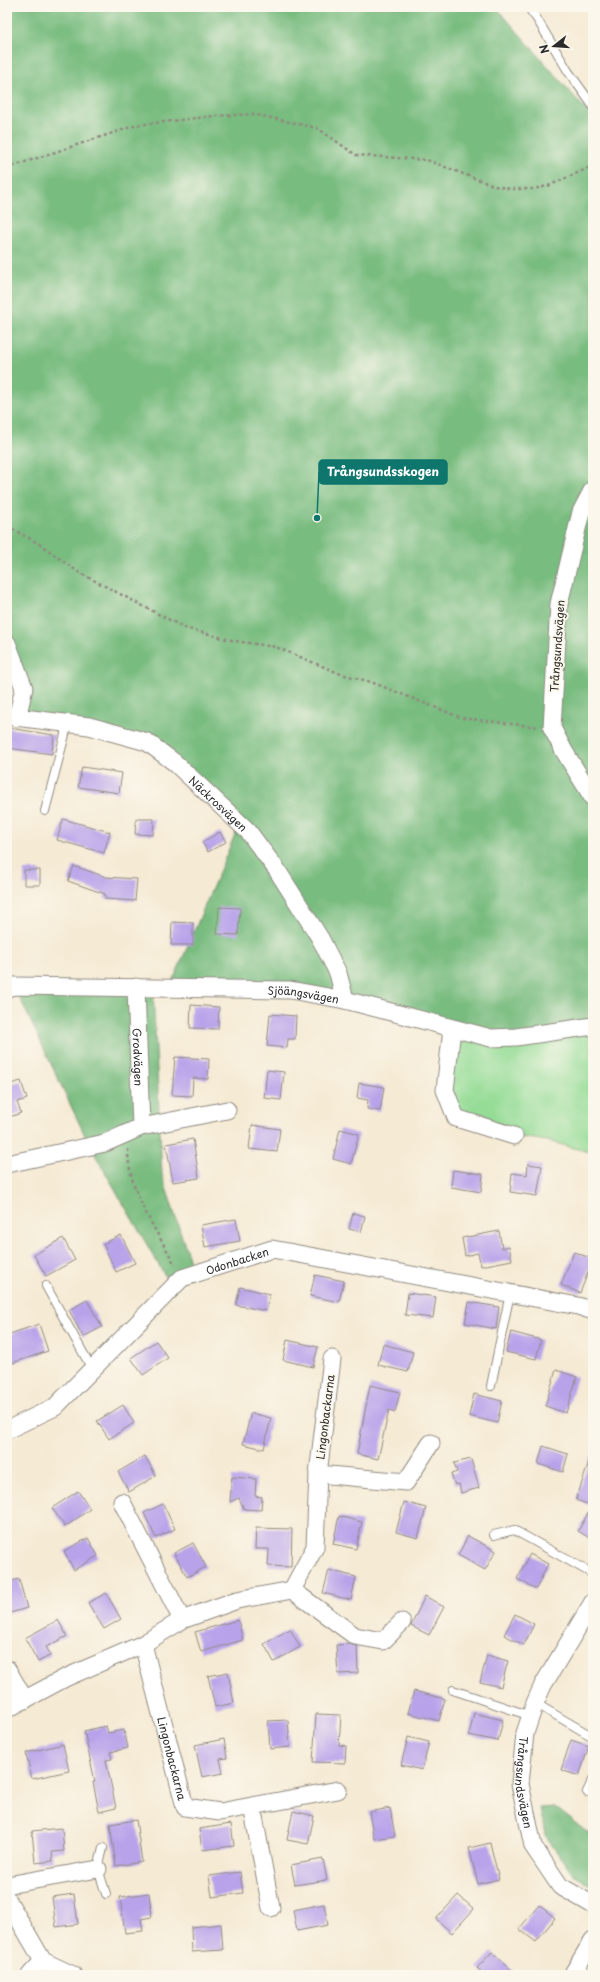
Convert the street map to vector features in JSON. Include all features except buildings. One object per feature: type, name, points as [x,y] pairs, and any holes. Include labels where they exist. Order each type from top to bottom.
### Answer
[{"type":"street","name":"Trångsundsvägen","points":[[552,728],[559,604],[581,512],[593,489]]},
{"type":"street","points":[[7,643],[24,688],[12,717]]},
{"type":"street","name":"Näckrosvägen","points":[[12,717],[89,726],[146,742],[174,762],[248,831],[277,870],[320,938],[338,973],[345,1000]]},
{"type":"street","points":[[552,728],[564,751],[593,798]]},
{"type":"street","name":"Sjöängsvägen","points":[[7,988],[14,986],[290,990],[345,1000],[491,1038],[516,1038],[593,1026]]},
{"type":"street","name":"Grodvägen","points":[[135,1130],[136,987]]},
{"type":"street","points":[[452,1029],[445,1090],[456,1118],[514,1136]]},
{"type":"street","points":[[7,1164],[106,1143],[135,1130],[227,1110]]},
{"type":"street","name":"Odonbacken","points":[[7,1430],[55,1407],[182,1278],[272,1249],[578,1306],[593,1311]]},
{"type":"street","name":"Lingonbackarna","points":[[292,1590],[314,1547],[318,1474],[332,1359]]},
{"type":"street","name":"Lingonbackarna","points":[[318,1474],[406,1482],[430,1443]]},
{"type":"street","points":[[122,1502],[182,1620]]},
{"type":"street","points":[[7,1709],[66,1678],[143,1644],[182,1620],[237,1600],[292,1590],[355,1636],[383,1641],[402,1622]]},
{"type":"street","name":"Trångsundsvägen","points":[[593,1602],[543,1685],[525,1734],[520,1784],[532,1846],[560,1886],[593,1905]]},
{"type":"street","name":"Lingonbackarna","points":[[143,1644],[185,1807],[220,1812],[338,1790]]},
{"type":"street","points":[[7,1669],[25,1700]]},
{"type":"street","points":[[252,1806],[271,1908]]},
{"type":"street","points":[[7,1885],[98,1869]]},
{"type":"street","points":[[7,1899],[43,1961],[73,1975]]},
{"type":"street","points":[[572,1975],[593,1940]]},
{"type":"street","points":[[30,1975],[43,1961]]},
{"type":"lane","points":[[528,7],[537,19],[568,71],[593,106]]},
{"type":"lane","points":[[44,811],[68,723]]},
{"type":"lane","points":[[46,1286],[92,1368]]},
{"type":"lane","points":[[491,1386],[510,1293]]},
{"type":"lane","points":[[494,1535],[514,1530],[593,1574]]},
{"type":"lane","points":[[453,1690],[533,1710],[593,1737]]},
{"type":"lane","points":[[587,1792],[593,1779]]},
{"type":"lane","points":[[103,1848],[98,1869],[106,1894]]},
{"type":"path","points":[[7,168],[137,125],[214,116],[253,114],[317,128],[356,154],[427,160],[494,186],[511,189],[533,190],[548,186],[593,166]]},
{"type":"path","points":[[7,526],[41,545],[78,572],[185,628],[235,641],[276,646],[341,674],[372,682],[462,718],[552,728]]},
{"type":"path","points":[[135,1130],[128,1159],[133,1187],[182,1278]]},
{"type":"green space","points":[[7,7],[496,7],[593,118],[593,1025],[516,1037],[345,1000],[170,988],[239,825],[146,742],[17,718],[24,688],[7,643]]},
{"type":"green space","points":[[14,986],[153,987],[162,1175],[194,1274],[172,1288],[90,1146]]},
{"type":"green space","points":[[593,1026],[593,1153],[548,1141],[514,1136],[456,1118],[445,1090],[452,1029]]},
{"type":"green space","points":[[555,1807],[593,1837],[593,1886],[573,1875],[545,1835],[540,1808]]},
{"type":"place","name":"Trångsundsskogen","points":[[317,518]]}]
